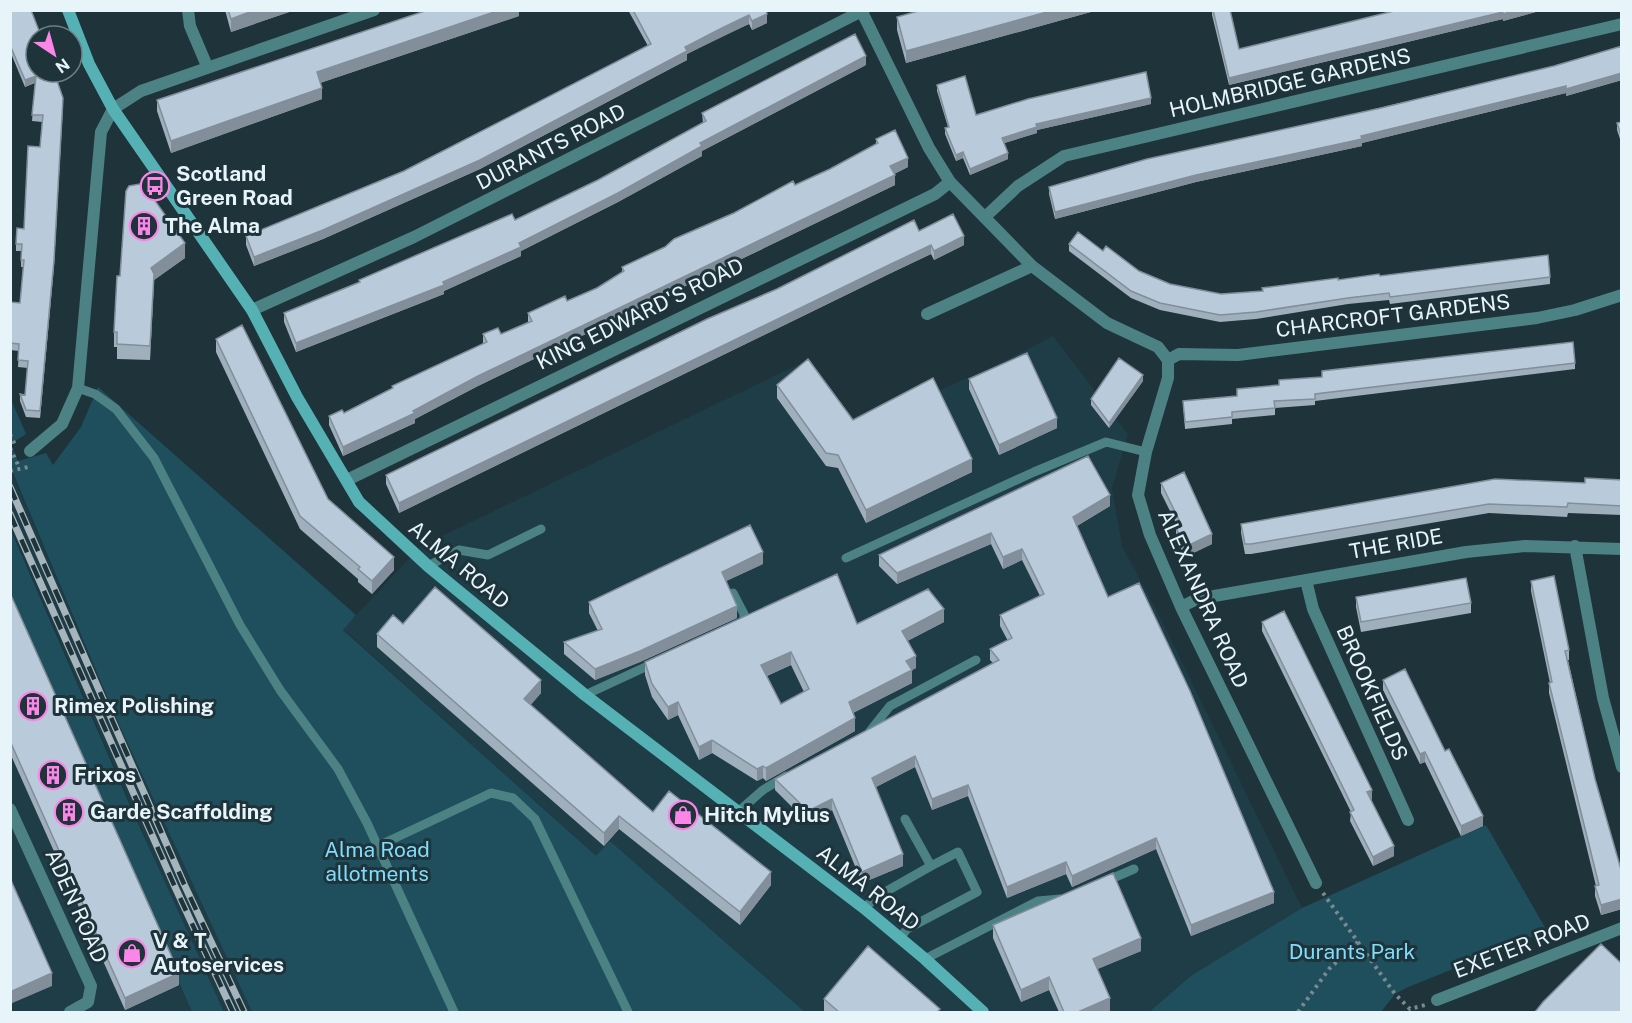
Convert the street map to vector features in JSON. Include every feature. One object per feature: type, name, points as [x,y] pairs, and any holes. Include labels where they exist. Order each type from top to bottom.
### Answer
[{"type":"street","name":"ALMA ROAD","points":[[68,10],[89,64],[113,108],[252,310],[297,397],[359,502],[428,566],[585,695],[864,908],[983,1012]]},
{"type":"street","points":[[188,10],[190,26],[207,66]]},
{"type":"street","points":[[30,451],[62,424],[78,388],[101,132],[113,108],[141,91],[207,66],[374,10]]},
{"type":"street","points":[[862,11],[929,148],[950,182],[1032,266],[1107,323],[1158,347],[1168,360]]},
{"type":"street","name":"DURANTS ROAD","points":[[252,310],[425,232],[862,11]]},
{"type":"street","name":"HOLMBRIDGE GARDENS","points":[[985,217],[1018,186],[1064,156],[1622,24]]},
{"type":"street","name":"KING EDWARD'S ROAD","points":[[347,480],[935,194],[950,182]]},
{"type":"street","points":[[927,314],[1032,266]]},
{"type":"street","name":"CHARCROFT GARDENS","points":[[1168,360],[1179,354],[1238,355],[1538,318],[1575,310],[1622,295]]},
{"type":"street","name":"ALEXANDRA ROAD","points":[[1168,360],[1168,378],[1146,452],[1138,495],[1150,535],[1181,607],[1316,883]]},
{"type":"street","name":"THE RIDE","points":[[1181,607],[1197,599],[1466,552],[1525,546],[1622,549]]},
{"type":"street","points":[[1575,546],[1603,699],[1622,767]]},
{"type":"street","name":"BROOKFIELDS","points":[[1306,580],[1313,609],[1408,820]]},
{"type":"street","name":"ADEN ROAD","points":[[10,809],[91,986],[90,1007],[70,1012]]},
{"type":"street","name":"EXETER ROAD","points":[[1437,1000],[1622,928]]},
{"type":"lane","points":[[78,388],[95,394],[116,409],[154,458],[240,626],[280,690],[338,769],[378,846],[454,1012]]},
{"type":"lane","points":[[846,558],[1034,472],[1106,442],[1146,452]]},
{"type":"lane","points":[[428,566],[459,550],[489,555],[541,529]]},
{"type":"lane","points":[[726,630],[744,622],[744,615],[733,593]]},
{"type":"lane","points":[[585,695],[665,658]]},
{"type":"lane","points":[[862,736],[877,725],[890,706],[976,660]]},
{"type":"lane","points":[[738,812],[763,790],[792,773]]},
{"type":"lane","points":[[378,846],[491,793],[513,798],[535,819],[628,1012]]},
{"type":"lane","points":[[905,819],[931,866]]},
{"type":"lane","points":[[864,908],[878,896],[958,852],[977,892],[908,929],[900,938]]},
{"type":"lane","points":[[1101,883],[1134,869]]},
{"type":"lane","points":[[925,959],[1038,901],[1057,900],[1068,896]]},
{"type":"path","points":[[10,471],[19,467]]},
{"type":"path","points":[[1316,883],[1395,994],[1410,1009],[1437,1000]]},
{"type":"path","points":[[1298,1012],[1329,969],[1358,942]]},
{"type":"shaded area","points":[[1053,336],[1128,434],[1112,488],[1122,546],[1157,611],[1302,908],[1192,975],[1149,1012],[805,1012],[610,841],[596,857],[343,629],[421,546],[810,359],[853,429],[998,364]]},
{"type":"shaded area","points":[[10,468],[116,718],[252,1012],[224,1012],[168,891],[11,528]]},
{"type":"shaded area","points":[[10,605],[179,985],[192,1012],[11,1012]]},
{"type":"green space","name":"Alma Road allotments","points":[[98,387],[356,615],[343,630],[596,856],[610,841],[805,1012],[252,1012],[116,718],[11,468],[10,397],[26,434],[11,444],[18,461],[46,453],[53,465],[81,427]]},
{"type":"green space","points":[[10,528],[132,810],[224,1012],[192,1012],[11,605]]},
{"type":"green space","name":"Durants Park","points":[[1486,825],[1547,931],[1406,988],[1395,994],[1381,1012],[1149,1012],[1192,975],[1302,908]]},
{"type":"building","points":[[10,10],[31,10],[36,24],[24,24],[24,78],[10,45]]},
{"type":"building","points":[[228,10],[255,10],[231,19]]},
{"type":"building","points":[[428,10],[500,10],[317,72],[322,88],[171,141],[157,100]]},
{"type":"building","points":[[633,10],[766,10],[767,14],[752,21],[749,15],[722,28],[685,47],[687,51],[480,160],[323,230],[254,257],[246,236],[404,171],[651,44]]},
{"type":"building","points":[[922,10],[1054,10],[906,51],[897,17]]},
{"type":"building","points":[[1213,10],[1230,10],[1239,49],[1398,10],[1517,10],[1229,78]]},
{"type":"building","points":[[855,34],[866,56],[700,143],[702,146],[618,193],[519,243],[521,247],[443,282],[444,285],[296,343],[284,313],[360,282],[359,280],[512,214],[515,220],[598,180],[706,121],[702,113]]},
{"type":"building","points":[[1622,46],[1622,73],[1566,89],[1566,86],[1361,136],[1362,139],[1196,175],[1055,212],[1049,187],[1147,159],[1381,108],[1554,66]]},
{"type":"building","points":[[1146,72],[1151,98],[1036,124],[1037,127],[1002,138],[1008,153],[970,169],[963,152],[956,155],[945,128],[949,127],[937,85],[965,76],[976,115],[1028,99]]},
{"type":"building","points":[[35,84],[58,84],[63,98],[54,260],[40,411],[26,410],[20,394],[25,395],[28,361],[18,360],[19,344],[10,343],[10,302],[20,303],[24,260],[21,260],[22,244],[16,244],[17,228],[24,229],[28,146],[40,147],[43,115],[32,115]]},
{"type":"building","points":[[1622,122],[1622,138],[1617,123]]},
{"type":"building","points":[[895,130],[908,158],[890,166],[895,175],[478,376],[413,411],[415,413],[343,447],[329,416],[342,410],[344,413],[393,388],[392,386],[487,342],[483,334],[498,328],[501,334],[532,321],[528,313],[565,296],[567,301],[597,288],[624,271],[622,267],[665,247],[674,239],[734,213],[793,181],[795,185],[830,169],[878,143],[876,139]]},
{"type":"building","points":[[140,184],[146,188],[185,243],[151,268],[154,274],[150,346],[117,344],[117,332],[114,332],[126,191],[129,186]]},
{"type":"building","points":[[953,214],[964,236],[934,251],[931,245],[399,503],[386,475],[707,319],[777,289],[914,220],[919,231]]},
{"type":"building","points":[[1078,232],[1103,251],[1106,246],[1139,271],[1170,284],[1221,294],[1263,291],[1262,288],[1338,278],[1338,280],[1379,274],[1380,276],[1548,255],[1550,277],[1390,297],[1389,293],[1220,315],[1160,303],[1131,291],[1069,244]]},
{"type":"building","points":[[242,325],[328,499],[394,557],[372,581],[358,569],[360,567],[300,516],[216,339]]},
{"type":"building","points":[[1573,342],[1575,363],[1315,394],[1315,399],[1274,401],[1275,408],[1232,412],[1232,417],[1185,422],[1183,401],[1237,396],[1237,389],[1279,385],[1279,380],[1322,377],[1322,371]]},
{"type":"building","points":[[1027,353],[1057,418],[999,445],[969,379]]},
{"type":"building","points":[[1119,358],[1143,375],[1109,423],[1091,399]]},
{"type":"building","points":[[808,359],[853,420],[933,378],[972,459],[866,510],[838,455],[826,453],[777,385]]},
{"type":"building","points":[[1088,456],[1110,495],[1073,517],[1108,597],[1139,583],[1190,691],[1274,892],[1191,925],[1156,838],[1072,876],[1066,862],[1007,887],[968,785],[932,799],[915,756],[872,778],[903,854],[862,872],[832,799],[808,811],[775,779],[999,660],[990,649],[1012,638],[1000,615],[1044,594],[1022,549],[1003,557],[991,533],[897,573],[879,555]]},
{"type":"building","points":[[1184,472],[1212,534],[1185,547],[1176,528],[1182,526],[1161,483]]},
{"type":"building","points":[[1585,478],[1622,480],[1622,506],[1568,503],[1567,507],[1489,504],[1251,544],[1245,544],[1241,524],[1495,479],[1585,483]]},
{"type":"building","points":[[750,525],[763,552],[722,572],[737,606],[595,669],[564,642],[602,629],[589,602]]},
{"type":"building","points":[[837,574],[857,624],[928,589],[944,609],[902,631],[916,656],[906,661],[912,670],[849,702],[855,718],[766,768],[763,766],[757,769],[712,740],[699,747],[678,702],[668,707],[652,684],[645,662]],"holes":[[[791,652],[809,689],[781,704],[761,665]]]},
{"type":"building","points":[[1554,576],[1569,650],[1565,651],[1595,779],[1622,873],[1622,899],[1601,905],[1595,886],[1599,885],[1549,683],[1552,682],[1531,581]]},
{"type":"building","points":[[1466,578],[1471,603],[1361,622],[1356,597]]},
{"type":"building","points":[[435,587],[541,680],[524,699],[653,812],[669,791],[771,872],[740,912],[619,816],[604,833],[377,634],[393,615],[403,624]]},
{"type":"building","points":[[10,593],[179,973],[125,998],[10,741]]},
{"type":"building","points":[[1284,611],[1372,790],[1367,792],[1394,846],[1373,857],[1350,812],[1354,810],[1262,622]]},
{"type":"building","points":[[1405,669],[1445,751],[1449,749],[1483,816],[1461,826],[1425,752],[1420,754],[1383,680]]},
{"type":"building","points":[[1113,873],[1141,938],[1093,959],[1110,998],[1078,1012],[1064,1012],[1049,977],[1021,990],[993,925]]},
{"type":"building","points":[[10,878],[52,973],[10,992]]},
{"type":"building","points":[[1601,944],[1622,964],[1622,1012],[1535,1012],[1543,1002]]},
{"type":"building","points":[[868,946],[940,1009],[937,1012],[839,1012],[824,999]]},
{"type":"railway","points":[[10,487],[184,884],[244,1012]]},
{"type":"railway","points":[[10,514],[175,887],[233,1012]]},
{"type":"place","name":"Scotland Green Road","points":[[155,186]]},
{"type":"place","name":"The Alma","points":[[144,226]]},
{"type":"place","name":"Rimex Polishing","points":[[33,706]]},
{"type":"place","name":"Frixos","points":[[53,775]]},
{"type":"place","name":"Garde Scaffolding","points":[[69,812]]},
{"type":"place","name":"Hitch Mylius","points":[[683,815]]},
{"type":"place","name":"V & T Autoservices","points":[[132,953]]}]
